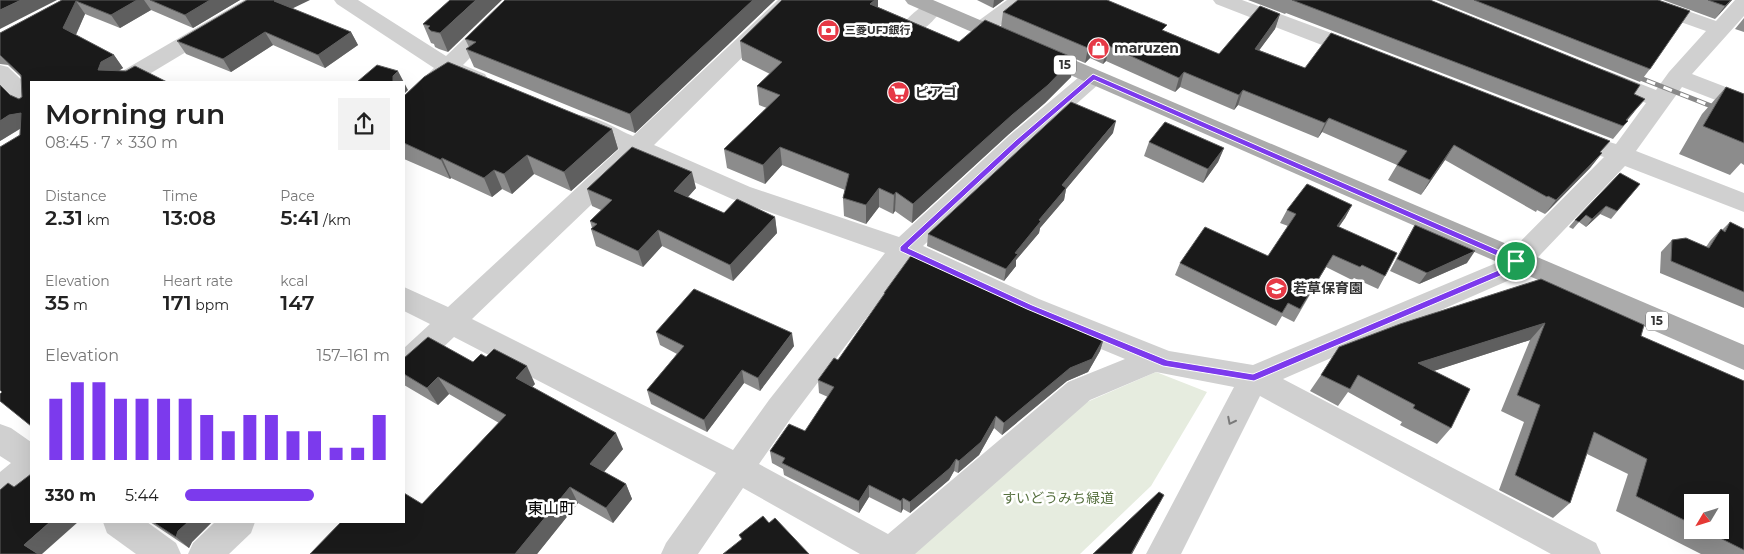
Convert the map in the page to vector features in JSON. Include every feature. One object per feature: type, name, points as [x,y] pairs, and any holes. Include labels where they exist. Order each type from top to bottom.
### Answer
[{"type":"main road","name":"15","points":[[923,4],[1744,358]]},
{"type":"street","points":[[122,81],[259,0]]},
{"type":"street","points":[[344,0],[448,67],[494,86]]},
{"type":"street","points":[[405,108],[517,0]]},
{"type":"street","points":[[405,365],[790,0]]},
{"type":"street","points":[[982,29],[1020,0]]},
{"type":"street","points":[[1223,0],[1376,58]]},
{"type":"street","points":[[1637,0],[1720,29]]},
{"type":"street","points":[[1163,554],[1254,378],[1511,268],[1621,155],[1677,77],[1744,3]]},
{"type":"street","points":[[911,28],[923,4]]},
{"type":"street","points":[[1577,67],[1659,100]]},
{"type":"street","points":[[0,72],[30,101]]},
{"type":"street","points":[[678,554],[780,409],[902,249],[1019,141],[1093,77]]},
{"type":"street","points":[[1677,77],[1744,103]]},
{"type":"street","points":[[562,115],[638,146],[741,193],[902,249],[1030,307],[1166,363],[1254,378],[1584,554]]},
{"type":"street","points":[[1585,140],[1744,203]]},
{"type":"street","points":[[405,299],[449,323],[738,469],[891,553],[1079,391],[1156,359]]},
{"type":"street","points":[[0,438],[30,459]]},
{"type":"street","points":[[0,492],[30,467]]},
{"type":"street","points":[[120,523],[164,554]]},
{"type":"street","points":[[206,554],[238,523]]},
{"type":"green space","name":"すいどうみち緑道","points":[[1156,372],[1207,392],[1151,486],[1080,554],[904,554],[1087,402]]},
{"type":"building","points":[[0,0],[21,0],[0,10]]},
{"type":"building","points":[[62,0],[137,0],[111,15],[76,1],[63,28],[114,55],[101,62],[98,70],[126,71],[135,66],[165,81],[30,81],[30,425],[0,401],[0,394],[2,392],[0,390],[0,147],[20,135],[21,113],[9,115],[0,121],[0,85],[10,95],[19,99],[22,97],[21,75],[0,55],[0,33]]},
{"type":"building","points":[[150,0],[210,0],[185,15]]},
{"type":"building","points":[[247,0],[276,0],[274,1],[351,32],[318,55],[265,32],[223,59],[177,41]]},
{"type":"building","points":[[450,0],[476,0],[440,33],[431,31],[428,28],[430,26],[423,24]]},
{"type":"building","points":[[505,0],[753,0],[630,114],[466,49],[476,42],[465,39]]},
{"type":"building","points":[[782,0],[875,0],[870,4],[959,42],[985,20],[1074,58],[1048,85],[913,204],[896,192],[894,195],[879,188],[866,205],[843,198],[849,174],[780,147],[763,165],[724,149],[780,95],[757,86],[782,62],[740,41]]},
{"type":"building","points":[[1018,0],[1107,0],[1167,25],[1162,30],[1219,54],[1260,6],[1280,14],[1255,49],[1305,68],[1331,33],[1610,141],[1600,152],[1602,153],[1556,200],[1547,197],[1454,145],[1430,180],[1397,165],[1407,151],[1329,118],[1325,123],[1243,90],[1239,95],[1184,72],[1179,78],[1109,46],[1106,49],[1093,43],[1088,48],[1003,12]]},
{"type":"building","points":[[1292,0],[1430,0],[1640,85],[1634,94],[1645,99],[1623,126]]},
{"type":"building","points":[[1474,0],[1658,0],[1690,11],[1650,69]]},
{"type":"building","points":[[1708,0],[1731,0],[1725,6]]},
{"type":"building","points":[[448,62],[612,129],[564,172],[527,155],[504,174],[494,170],[484,178],[405,143],[405,95],[424,77]]},
{"type":"building","points":[[377,65],[398,71],[393,76],[393,81],[358,81]]},
{"type":"building","points":[[1726,87],[1744,94],[1744,143],[1703,126]]},
{"type":"building","points":[[1071,102],[1116,121],[1062,185],[1066,188],[1039,220],[1041,221],[1015,253],[1018,254],[1006,269],[928,234]]},
{"type":"building","points":[[1165,122],[1224,148],[1208,169],[1149,142]]},
{"type":"building","points":[[632,147],[692,172],[674,191],[724,213],[737,199],[775,217],[730,265],[658,230],[638,251],[591,229],[597,224],[590,221],[612,200],[587,189]]},
{"type":"building","points":[[1620,173],[1640,184],[1617,211],[1606,206],[1592,219],[1586,215],[1579,222],[1575,220]]},
{"type":"building","points":[[1307,184],[1352,205],[1337,226],[1397,253],[1385,276],[1362,265],[1360,267],[1333,255],[1300,309],[1288,303],[1282,313],[1180,263],[1205,227],[1268,256],[1296,214],[1287,210]]},
{"type":"building","points":[[1730,222],[1744,229],[1744,292],[1671,261],[1672,240],[1686,238],[1709,248],[1721,229],[1725,232]]},
{"type":"building","points":[[1415,225],[1475,251],[1427,273],[1397,259]]},
{"type":"building","points":[[913,253],[1021,303],[1104,338],[1092,359],[1070,368],[1004,423],[996,416],[981,442],[959,461],[956,459],[950,468],[910,502],[903,498],[901,501],[869,485],[859,501],[782,463],[785,458],[770,451],[789,424],[805,431],[834,387],[818,380],[834,358],[838,360]]},
{"type":"building","points":[[1541,279],[1644,325],[1641,336],[1744,381],[1744,550],[1722,539],[1729,539],[1729,494],[1684,494],[1684,520],[1636,496],[1647,459],[1594,432],[1570,503],[1515,475],[1540,405],[1517,395],[1545,323],[1418,363],[1470,389],[1451,428],[1413,408],[1415,405],[1358,375],[1350,389],[1321,375],[1339,347],[1400,324]]},
{"type":"building","points":[[694,289],[792,333],[758,378],[742,370],[704,420],[647,390],[684,346],[656,332]]},
{"type":"building","points":[[428,337],[473,362],[481,354],[486,357],[494,349],[527,366],[516,378],[616,433],[590,464],[626,484],[606,508],[570,487],[515,554],[310,554],[340,523],[405,523],[405,494],[422,504],[506,415],[438,377],[427,388],[405,375],[405,357]]},
{"type":"building","points":[[30,475],[30,523],[49,523],[24,545],[38,554],[0,554],[0,490],[8,483],[14,487]]},
{"type":"building","points":[[1159,492],[1164,495],[1131,554],[1093,554]]},
{"type":"building","points":[[763,516],[769,523],[775,518],[809,554],[723,554],[742,539],[739,535]]},
{"type":"building","points":[[155,523],[187,523],[178,531],[176,537]]},
{"type":"railway","points":[[1630,74],[1744,119]]},
{"type":"place","name":"三菱UFJ銀行","points":[[829,30]]},
{"type":"place","name":"maruzen","points":[[1098,48]]},
{"type":"place","name":"ピアゴ","points":[[899,92]]},
{"type":"place","name":"若草保育園","points":[[1277,288]]},
{"type":"district","name":"東山町","points":[[551,508]]},
{"type":"route","points":[[1093,77],[1516,261],[1511,268],[1254,378],[1166,363],[1030,307],[902,249],[1019,141],[1093,77]]}]
